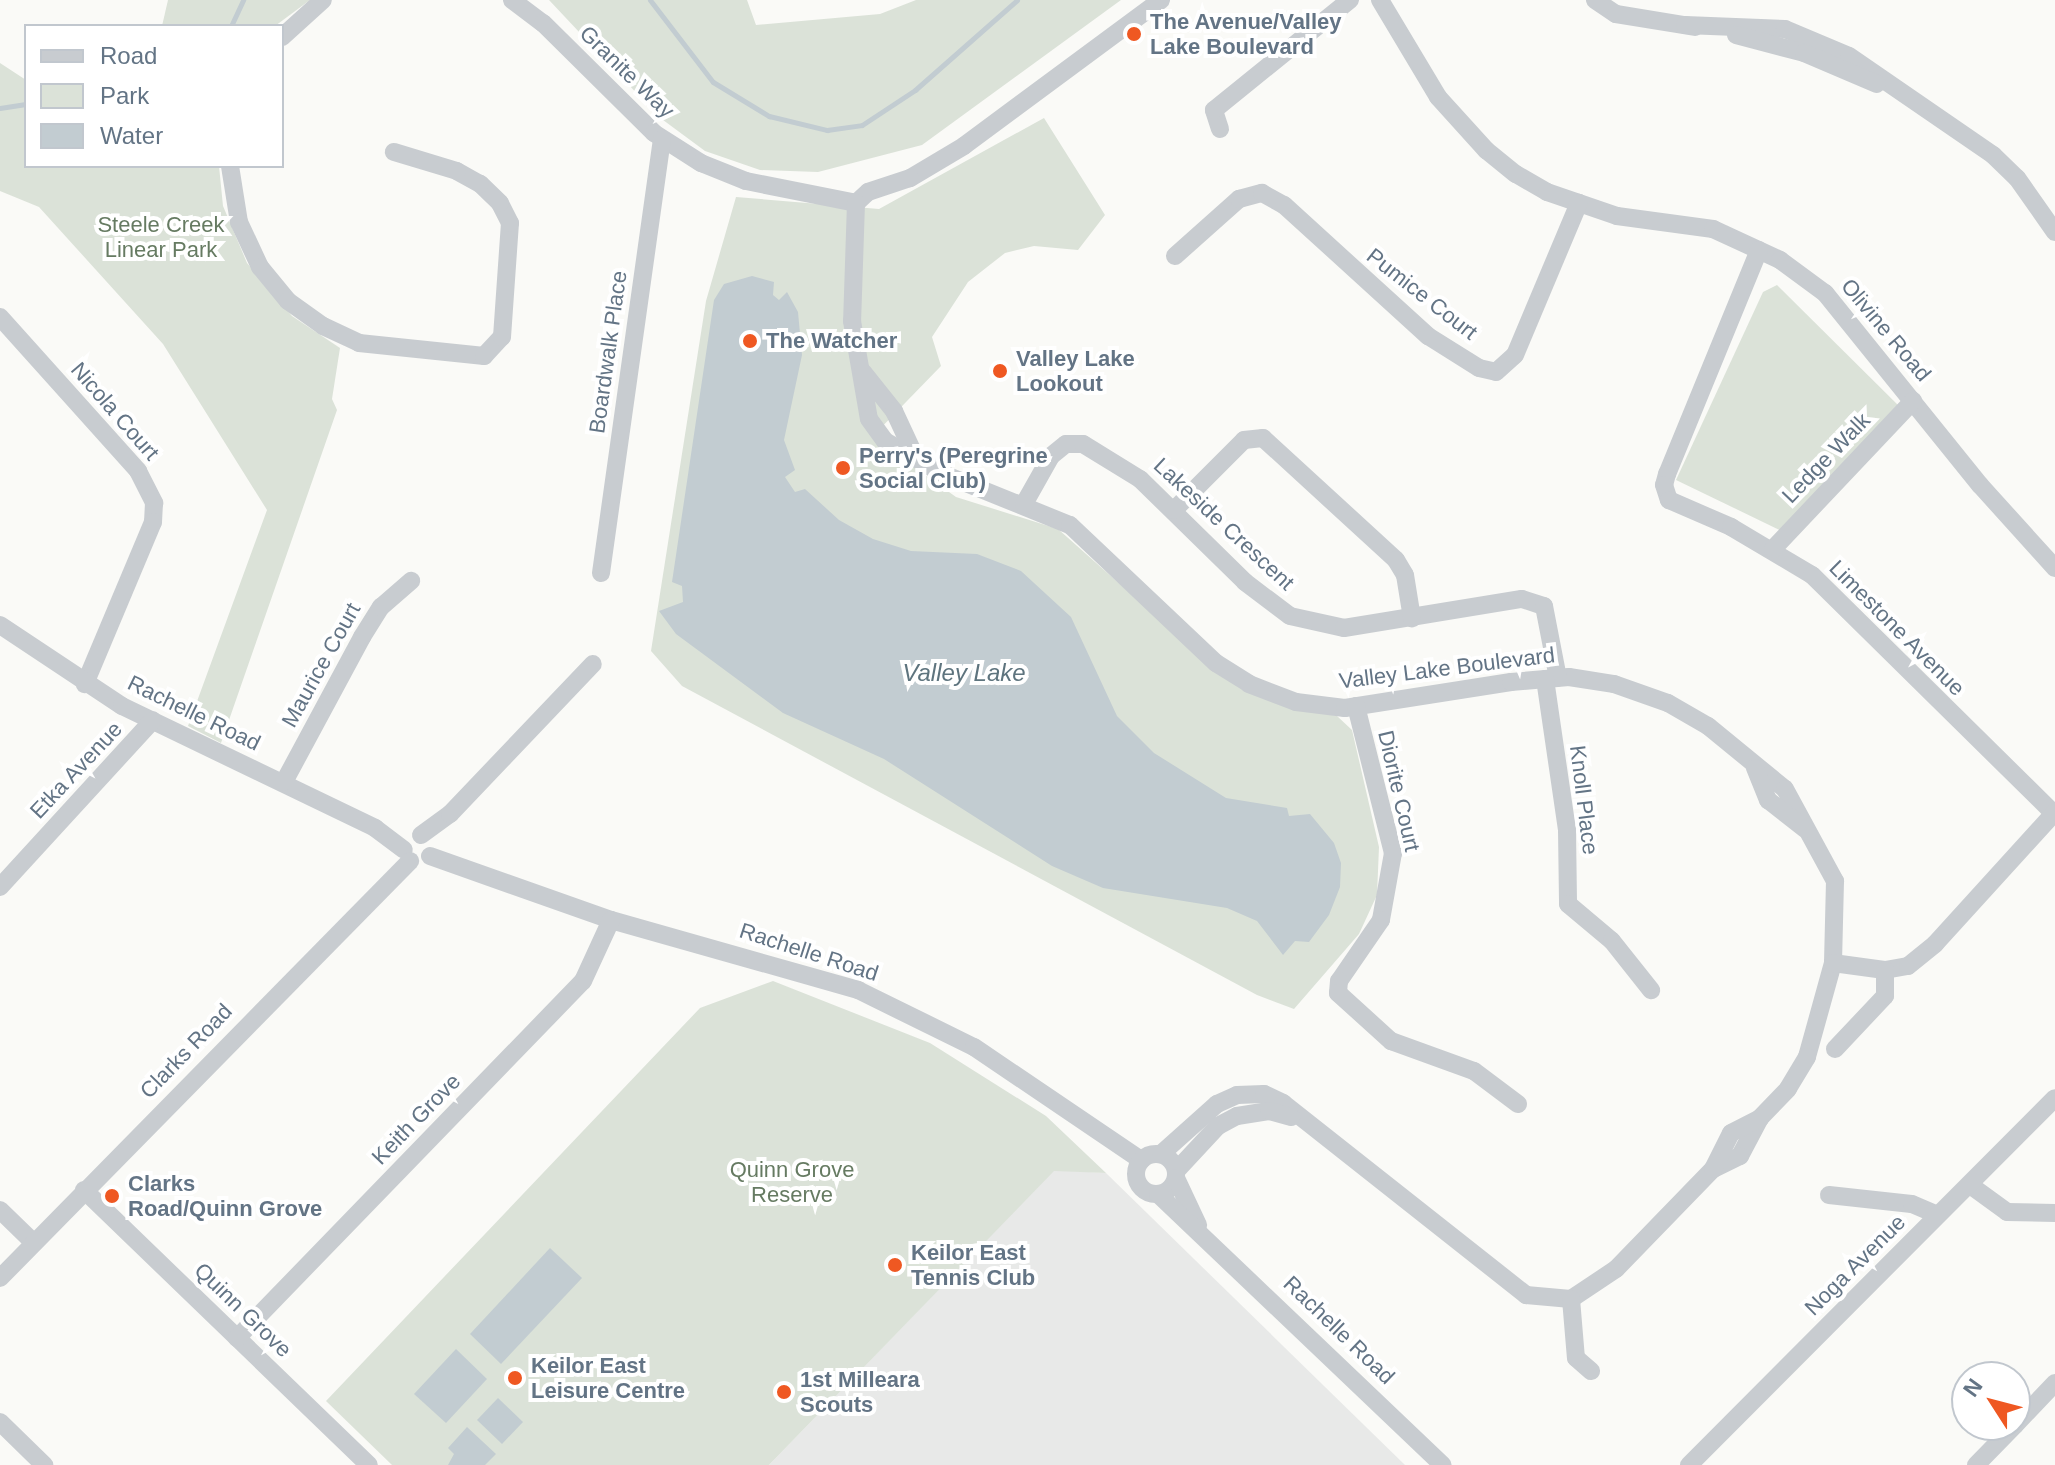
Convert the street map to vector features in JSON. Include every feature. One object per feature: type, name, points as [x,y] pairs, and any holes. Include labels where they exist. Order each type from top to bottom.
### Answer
[{"type":"street","points":[[284,35],[323,0]]},
{"type":"street","name":"Granite Way","points":[[512,0],[543,23],[618,102],[662,139],[746,181],[856,203]]},
{"type":"street","points":[[856,203],[868,192],[910,178],[964,146],[1161,0]]},
{"type":"street","points":[[1220,129],[1214,110],[1350,0]]},
{"type":"street","name":"Olivine Road","points":[[1380,0],[1462,126],[1516,174],[1579,203],[1617,216],[1713,229],[1759,250],[1825,293],[2055,568]]},
{"type":"street","points":[[1595,0],[1616,14],[1685,25],[1804,53],[1918,103],[1993,155],[2017,178],[2055,232]]},
{"type":"street","name":"Boardwalk Place","points":[[601,573],[662,139]]},
{"type":"street","points":[[230,168],[239,222],[260,267],[288,301],[323,326],[359,343],[484,356],[502,337],[510,223],[500,203],[480,184],[457,171],[394,152]]},
{"type":"street","name":"Pumice Court","points":[[1175,256],[1239,199],[1262,193],[1284,205],[1428,336],[1479,368],[1496,372],[1515,355],[1579,203]]},
{"type":"street","name":"Valley Lake Boulevard","points":[[856,203],[851,293],[864,399],[872,424],[885,441],[913,452],[977,491],[1024,504],[1078,532],[1216,663],[1249,684],[1296,702],[1356,706],[1552,678],[1614,684],[1668,703],[1708,726],[1755,768],[1792,795],[1835,881],[1833,963],[1807,1057],[1788,1089],[1760,1118],[1740,1156],[1713,1169],[1616,1269],[1571,1299]]},
{"type":"street","name":"Limestone Avenue","points":[[1759,250],[1664,485],[1677,505],[1773,549],[1828,590],[1941,707],[2054,812]]},
{"type":"street","name":"Nicola Court","points":[[0,317],[138,471],[154,503],[153,522],[85,684]]},
{"type":"street","name":"Ledge Walk","points":[[1773,549],[1913,401]]},
{"type":"street","points":[[1174,510],[1244,440],[1263,438],[1396,560],[1405,575],[1412,618]]},
{"type":"street","name":"Lakeside Crescent","points":[[1024,504],[1051,456],[1074,442],[1119,463],[1174,510],[1245,582],[1290,616],[1344,628],[1522,599],[1544,606],[1552,678]]},
{"type":"street","name":"Maurice Court","points":[[284,782],[362,637],[381,607],[411,581]]},
{"type":"street","name":"Rachelle Road","points":[[0,625],[85,684],[418,848],[611,920],[858,990],[974,1047],[1141,1160]]},
{"type":"street","name":"Clarks Road","points":[[0,1278],[593,664]]},
{"type":"street","name":"Knoll Place","points":[[1552,678],[1567,830],[1568,904],[1612,941],[1651,990]]},
{"type":"street","name":"Diorite Court","points":[[1356,706],[1393,853],[1381,920],[1339,981],[1338,993],[1391,1041],[1474,1071],[1518,1104]]},
{"type":"street","name":"Etka Avenue","points":[[0,887],[153,720]]},
{"type":"street","points":[[1833,963],[1885,970],[1908,966],[1935,944],[2054,812]]},
{"type":"street","name":"Keith Grove","points":[[237,1338],[583,981],[611,920]]},
{"type":"street","points":[[1835,1049],[1885,996],[1885,970]]},
{"type":"street","points":[[1302,1120],[1269,1111],[1230,1120],[1158,1194],[1138,1184],[1141,1160],[1161,1154],[1224,1101],[1264,1094],[1302,1120],[1526,1295],[1571,1299],[1576,1358],[1591,1371]]},
{"type":"street","name":"Noga Avenue","points":[[1689,1465],[2055,1098]]},
{"type":"street","points":[[1224,1101],[1230,1120]]},
{"type":"street","points":[[1161,1154],[1176,1174]]},
{"type":"street","name":"Rachelle Road","points":[[1176,1174],[1201,1231]]},
{"type":"street","points":[[1974,1181],[1998,1208],[2055,1213]]},
{"type":"street","name":"Quinn Grove","points":[[84,1190],[369,1465]]},
{"type":"street","name":"Rachelle Road","points":[[1158,1194],[1201,1231],[1443,1465]]},
{"type":"street","points":[[1829,1195],[1912,1204],[1938,1215]]},
{"type":"street","points":[[0,1210],[34,1243]]},
{"type":"street","points":[[2031,1408],[2055,1383]]},
{"type":"street","points":[[0,1422],[44,1465]]},
{"type":"street","points":[[1976,1465],[1999,1441]]},
{"type":"shaded area","points":[[1054,1170],[1106,1173],[1405,1465],[769,1465]]},
{"type":"green space","points":[[168,0],[310,0],[278,24],[162,24]]},
{"type":"green space","points":[[549,0],[747,0],[756,25],[880,14],[916,0],[1121,0],[922,145],[818,172],[760,170],[705,151],[659,117]]},
{"type":"green space","name":"Steele Creek Linear Park","points":[[0,63],[24,79],[24,168],[219,168],[223,206],[247,263],[292,316],[340,348],[332,399],[337,410],[221,743],[188,726],[267,510],[163,344],[39,207],[0,191]]},
{"type":"green space","points":[[1044,118],[1105,215],[1078,250],[1034,246],[1005,253],[968,282],[932,337],[941,366],[872,437],[956,497],[1058,529],[1222,675],[1271,699],[1337,716],[1352,730],[1379,847],[1377,895],[1359,934],[1294,1009],[1257,995],[682,686],[651,651],[706,301],[736,197],[879,209]]},
{"type":"green space","points":[[1777,285],[1905,412],[1790,535],[1676,480],[1763,292]]},
{"type":"green space","name":"Quinn Grove Reserve","points":[[773,981],[930,1043],[1046,1116],[1106,1173],[1054,1171],[769,1465],[392,1465],[326,1401],[700,1008]]},
{"type":"water","name":"Valley Lake","points":[[752,276],[774,282],[773,295],[779,300],[787,292],[798,312],[802,355],[784,440],[795,470],[785,477],[795,492],[805,489],[839,520],[873,539],[911,551],[977,554],[1021,571],[1071,617],[1117,716],[1154,753],[1226,798],[1287,808],[1289,816],[1310,814],[1334,843],[1341,863],[1340,887],[1329,915],[1309,942],[1295,941],[1283,955],[1257,921],[1227,908],[1103,888],[1052,866],[884,759],[783,713],[676,634],[659,611],[683,602],[682,586],[672,582],[714,300],[724,284]]},
{"type":"water","points":[[550,1248],[582,1278],[501,1364],[470,1334]]},
{"type":"water","points":[[456,1349],[487,1379],[446,1423],[414,1394]]},
{"type":"water","points":[[498,1398],[523,1422],[502,1444],[477,1420]]},
{"type":"water","points":[[467,1427],[496,1454],[485,1465],[448,1465],[454,1454],[448,1448]]},
{"type":"waterway","points":[[232,24],[243,0]]},
{"type":"waterway","points":[[650,0],[713,82],[769,116],[827,130],[862,125],[915,90],[1017,0]]},
{"type":"waterway","points":[[0,108],[24,104]]},
{"type":"place","name":"The Avenue/Valley Lake Boulevard","points":[[1134,34]]},
{"type":"place","name":"The Watcher","points":[[750,341]]},
{"type":"place","name":"Valley Lake Lookout","points":[[1000,371]]},
{"type":"place","name":"Perry's (Peregrine Social Club)","points":[[843,468]]},
{"type":"place","name":"Clarks Road/Quinn Grove","points":[[112,1196]]},
{"type":"place","name":"Keilor East Tennis Club","points":[[895,1265]]},
{"type":"place","name":"Keilor East Leisure Centre","points":[[515,1378]]},
{"type":"place","name":"1st Milleara Scouts","points":[[784,1392]]}]
